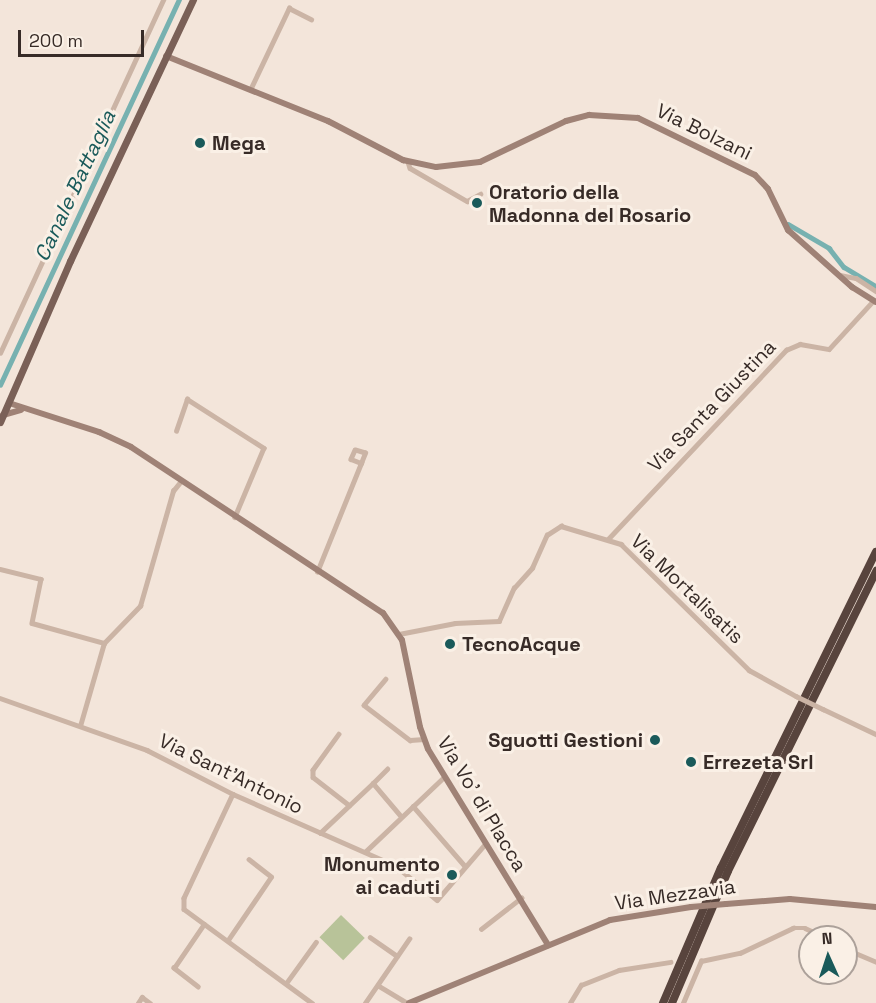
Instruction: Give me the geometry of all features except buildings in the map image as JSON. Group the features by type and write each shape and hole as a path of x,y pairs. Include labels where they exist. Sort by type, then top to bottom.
{"highway":[{"path":"663,1003 721,868 876,552"},
{"path":"672,1003 728,871 876,571"}],"main road":[{"path":"2,419 27,359 193,0"}],"street":[{"path":"0,353 163,0"},
{"path":"250,90 289,8 311,19"},
{"name":"Via Bolzani","path":"166,56 328,121 408,162 436,167 465,165 497,156 566,121 606,114 638,118 755,175 768,189 788,230 840,275 875,301"},
{"name":"Via Bolzani","path":"408,162 410,168 467,201 480,194"},
{"name":"Via Bolzani","path":"840,275 855,278 876,291"},
{"name":"Via Santa Giustina","path":"608,539 786,350 800,344 829,349 875,301"},
{"path":"2,419 24,408 15,387"},
{"path":"176,431 187,399 264,448 235,517"},
{"name":"Via Vo' di Placca","path":"9,403 115,439 383,613 401,637 423,739 548,945"},
{"path":"317,572 361,464"},
{"path":"80,726 104,643 140,606 173,491 181,481"},
{"name":"Via Mortalisatis","path":"401,637 455,623 499,621 514,588 532,568 555,527 608,539 629,551 749,670 796,696 876,734"},
{"path":"0,569 41,579 32,623 104,643"},
{"path":"386,679 364,705 410,740 423,739"},
{"name":"Via Sant'Antonio","path":"0,698 147,750 233,794 396,866 437,900 465,866"},
{"path":"339,734 313,770 314,777 349,805"},
{"path":"320,833 387,769"},
{"path":"365,852 444,777"},
{"path":"373,783 401,816"},
{"path":"233,794 182,903 184,909 312,1003"},
{"path":"413,806 465,866 486,844"},
{"path":"228,940 271,877 249,861"},
{"path":"481,929 520,898"},
{"name":"Via Mezzavia","path":"411,1003 622,916 691,907 790,899 876,907"},
{"path":"198,987 174,968 204,924"},
{"path":"683,1003 701,961 740,953 793,928 798,929"},
{"path":"370,937 398,956"},
{"path":"365,1003 380,986 409,939"},
{"path":"286,982 316,942"},
{"path":"858,954 876,962"},
{"path":"570,1003 581,985 619,970 670,962"},
{"path":"380,986 411,1003"},
{"path":"138,1003 142,997 150,1003"}],"green space":[{"path":"341,915 365,938 343,960 319,937"}],"waterway":[{"name":"Canale Battaglia","path":"0,385 179,0"},
{"path":"788,224 829,248 844,267 876,286"}],"place":[{"name":"Mega","path":"200,143"},
{"name":"Oratorio della Madonna del Rosario","path":"477,203"},
{"name":"TecnoAcque","path":"450,644"},
{"name":"Sguotti Gestioni","path":"655,740"},
{"name":"Errezeta Srl","path":"691,762"},
{"name":"Monumento ai caduti","path":"452,875"}]}
